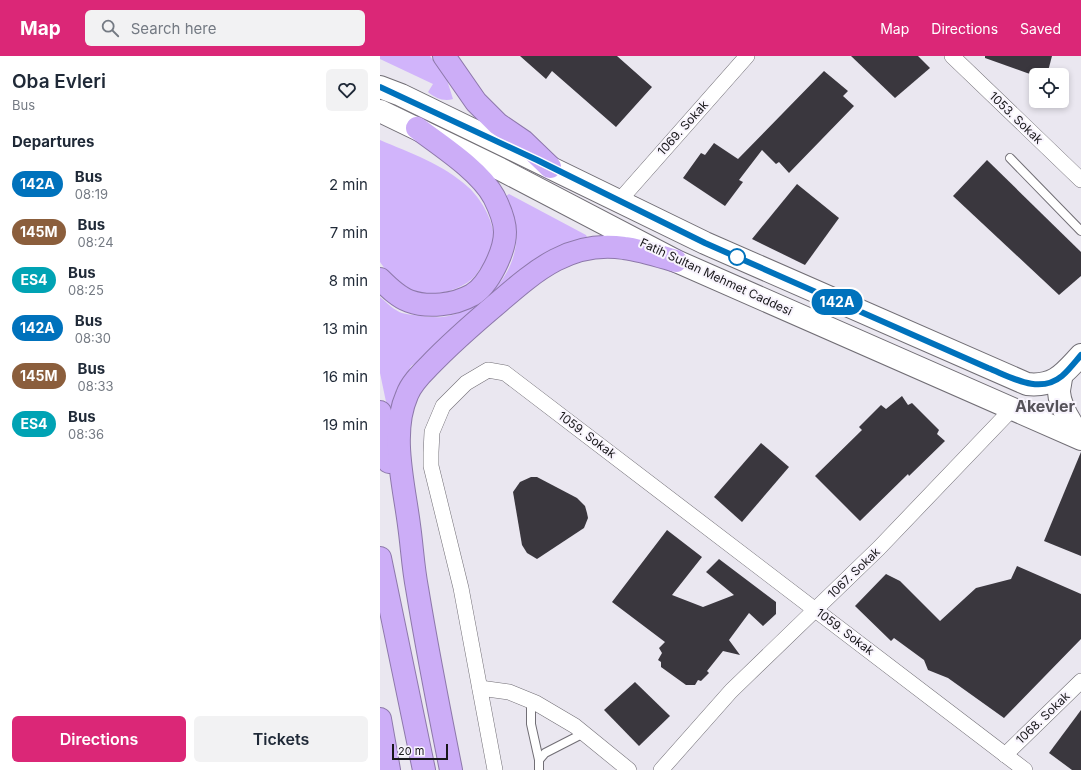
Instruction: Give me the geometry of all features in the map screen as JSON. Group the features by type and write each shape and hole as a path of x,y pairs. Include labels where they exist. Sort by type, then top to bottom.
{"highway":[{"path":"444,56 476,102 498,124 524,141 550,167"},
{"path":"380,279 391,290 409,301 429,305 452,302 472,294 489,278 500,255 505,232 502,216 494,196 479,178 417,128"},
{"path":"416,586 399,440 402,408 407,393 418,378 475,322 536,271 553,260 571,252 602,246 624,248 676,261"},
{"path":"380,412 393,487 404,540 416,586 451,770"},
{"path":"380,558 424,770"},
{"path":"380,720 389,770"}],"main road":[{"path":"380,87 401,95 705,243 1021,381 1036,385 1061,377 1081,355"},
{"name":"Fatih Sultan Mehmet Caddesi","path":"380,110 676,261 1081,438"},
{"path":"1061,377 1059,393 1064,408 1081,438"}],"street":[{"name":"1069. Sokak","path":"618,201 747,56"},
{"name":"1053. Sokak","path":"955,57 1081,180"},
{"name":"1059. Sokak","path":"495,770 461,588 431,466 432,432 443,406 466,383 488,370 505,373 1025,770"},
{"name":"1067. Sokak","path":"661,770 731,691 885,543 1012,409"},
{"name":"1068. Sokak","path":"1005,755 1081,682"},
{"path":"480,688 509,692 531,701 575,726 630,770"}],"lane":[{"path":"1010,158 1081,230"},
{"path":"531,701 531,724 539,760 539,770"},
{"path":"539,760 545,753 584,733"}],"shaded area":[{"path":"380,56 430,56 447,80 453,99 443,100 434,96 428,92 433,84 380,59"},
{"path":"380,140 437,165 448,172 473,192 488,214 494,239 492,249 476,275 461,286 443,292 423,293 414,291 405,288 398,283 380,262"},
{"path":"509,194 586,235 588,239 435,351 411,366 404,380 390,421 380,373 380,297 399,312 438,317 457,314 484,299 496,288 505,275 512,261 516,247 516,231 506,196"}],"building":[{"path":"520,56 617,56 652,87 616,127 552,71 546,79"},
{"path":"851,56 918,56 930,68 895,98"},
{"path":"985,56 1052,56 1049,68 1029,68 1029,74 985,58"},
{"path":"824,71 848,91 843,96 854,106 789,173 779,162 776,164 762,150 739,180 743,182 725,206 683,178 701,153 705,155 714,143 738,159"},
{"path":"987,160 1081,252 1081,276 1059,295 953,196"},
{"path":"797,184 839,218 805,265 752,239"},
{"path":"902,396 908,405 912,403 939,430 937,434 945,441 909,476 908,474 860,521 815,476 862,430 859,427 881,405 886,409"},
{"path":"761,443 789,467 742,522 714,497"},
{"path":"1081,452 1081,556 1044,541"},
{"path":"531,477 537,477 577,498 585,506 588,518 584,528 537,559 527,553 522,545 513,492 520,482"},
{"path":"667,530 702,557 672,595 703,607 734,595 706,572 719,559 776,602 776,614 763,626 749,613 729,640 740,655 723,651 707,671 709,673 701,681 698,680 695,685 686,685 661,667 661,662 658,660 662,653 659,648 665,642 612,602"},
{"path":"1017,566 1081,594 1081,639 1004,718 948,678 928,670 924,660 894,638 891,641 855,606 886,574 900,581 940,621 976,588 1011,579"},
{"path":"635,682 670,716 639,746 604,710"},
{"path":"1081,710 1081,770 1072,770 1049,753"}],"bus line":[{"name":"142A","path":"380,87 401,95 537,160 705,243 1027,384 1036,385 1061,377 1081,355"}],"district":[{"name":"Akevler","path":"1045,406"}]}
